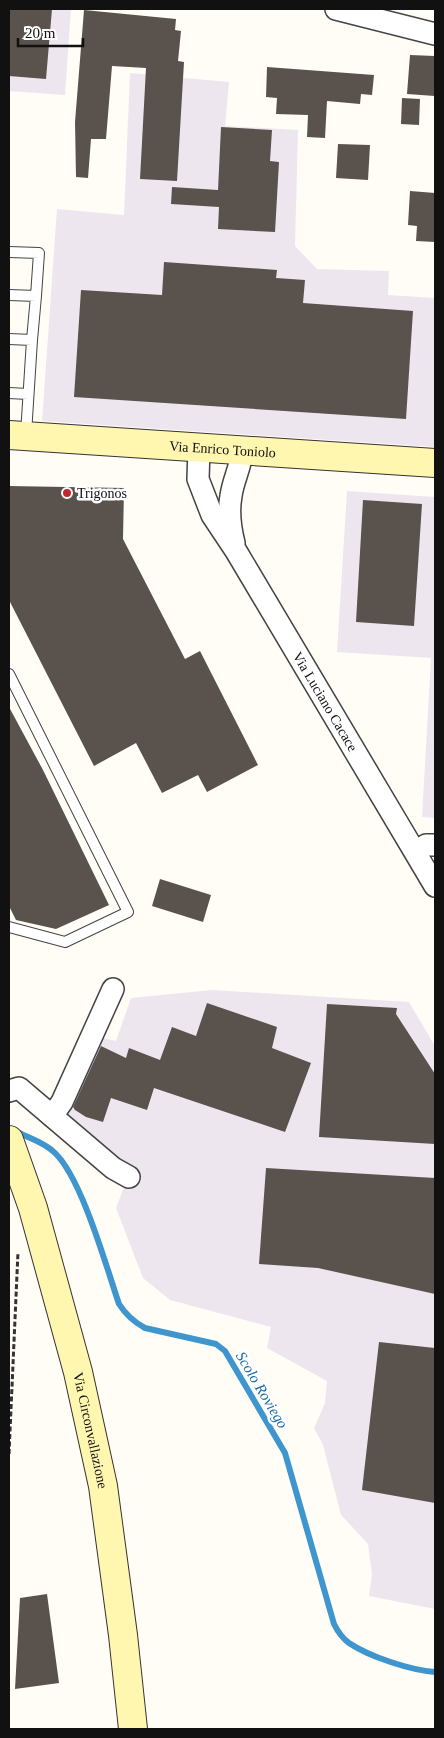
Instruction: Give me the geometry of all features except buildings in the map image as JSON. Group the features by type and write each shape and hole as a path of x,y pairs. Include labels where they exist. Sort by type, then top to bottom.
{"main road":[{"name":"Via Enrico Toniolo","path":"17,435 435,463"},
{"name":"Via Circonvallazione","path":"12,1148 33,1208 78,1372 102,1486 123,1635 133,1729"}],"street":[{"path":"336,9 435,34"},
{"name":"Via Luciano Cacace","path":"199,448 198,479 212,515 426,848 435,886"},
{"name":"Via Luciano Cacace","path":"236,550 230,526 231,494 241,467 242,451"},
{"path":"52,1116 62,1102 113,989"},
{"path":"9,1091 20,1088 113,1168 129,1177"}],"lane":[{"path":"9,252 39,254 28,394 17,435"},
{"path":"9,295 36,296"},
{"path":"9,339 32,340"},
{"path":"9,393 28,394"},
{"path":"9,674 128,912 64,942 9,927"}],"path":[{"path":"9,1454 19,1275 18,1249"}],"shaded area":[{"path":"9,9 71,9 65,95 9,91"},
{"path":"130,73 229,82 225,126 298,130 295,246 317,269 389,271 388,295 435,298 435,447 42,421 57,209 124,215"},
{"path":"347,491 435,497 435,818 422,817 431,658 337,652"},
{"path":"212,990 409,1002 435,1046 435,1609 369,1596 372,1575 368,1544 341,1515 323,1445 314,1428 325,1403 327,1381 267,1348 271,1327 170,1300 143,1278 116,1208 131,1169 65,1115 99,1037 116,1041 131,998"}],"waterway":[{"name":"Scolo Roviego","path":"15,1131 46,1146 65,1165 84,1202 119,1304 127,1315 145,1328 216,1344 225,1351 285,1453 334,1624 340,1635 349,1643 379,1658 414,1669 435,1672"}],"place":[{"name":"Trigonos","path":"67,493"}]}
